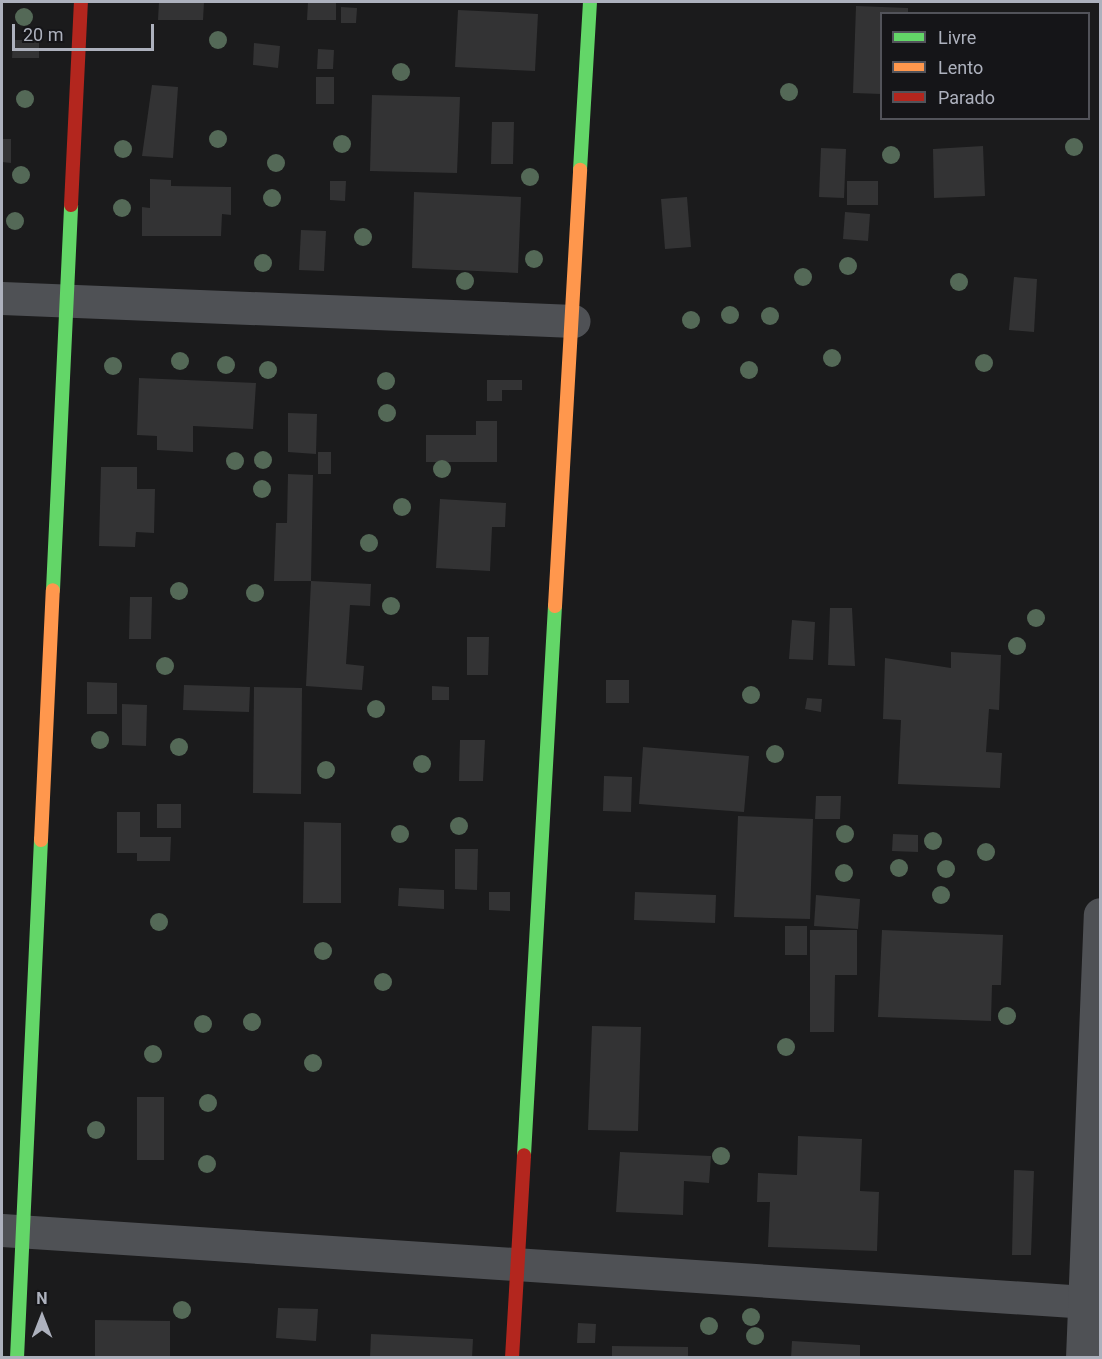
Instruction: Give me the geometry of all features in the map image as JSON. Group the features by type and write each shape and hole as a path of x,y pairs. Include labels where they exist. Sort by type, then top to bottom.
{"street":[{"path":"17,1358 11,1230 81,2"},
{"path":"512,1358 514,1268 574,321 590,2"},
{"path":"2,298 574,321"},
{"path":"1082,1358 1093,1303 1101,914"},
{"path":"11,1230 514,1268 1093,1303"}],"building":[{"path":"159,2 204,2 203,20 158,20"},
{"path":"308,2 336,2 336,20 307,20"},
{"path":"856,6 908,8 908,12 880,12 880,94 853,93"},
{"path":"341,7 357,8 356,23 341,23"},
{"path":"458,10 538,14 535,71 455,67"},
{"path":"13,40 39,40 39,58 12,58"},
{"path":"254,43 280,46 278,68 253,65"},
{"path":"318,49 334,50 333,69 317,69"},
{"path":"316,77 334,77 334,104 316,104"},
{"path":"152,85 178,87 173,158 142,156"},
{"path":"372,95 460,97 457,173 370,171"},
{"path":"492,122 514,122 513,164 491,164"},
{"path":"2,139 11,139 11,163 2,162"},
{"path":"983,146 985,196 934,198 933,149"},
{"path":"821,148 846,149 844,198 819,197"},
{"path":"150,179 171,180 171,186 231,187 231,215 222,214 221,236 142,236 142,207 150,208"},
{"path":"330,181 346,181 345,201 330,200"},
{"path":"847,181 878,181 878,205 847,205"},
{"path":"414,192 521,197 518,273 412,268"},
{"path":"687,197 691,247 665,249 661,199"},
{"path":"845,212 870,214 868,241 843,239"},
{"path":"301,230 326,231 324,271 299,270"},
{"path":"1014,277 1037,279 1034,332 1009,330"},
{"path":"139,378 256,383 253,429 193,426 193,452 157,450 157,436 137,435"},
{"path":"487,380 522,380 522,390 502,390 502,401 487,401"},
{"path":"288,413 317,414 316,454 288,452"},
{"path":"476,421 497,421 497,462 426,462 426,435 476,435"},
{"path":"318,452 331,452 331,474 318,474"},
{"path":"101,467 137,467 137,489 155,489 154,533 136,532 135,547 99,546"},
{"path":"288,474 313,475 311,581 274,581 276,523 287,523"},
{"path":"440,499 506,503 505,527 492,527 490,571 436,568"},
{"path":"311,581 371,584 370,606 350,605 346,664 364,666 362,690 306,686"},
{"path":"130,597 152,597 151,639 129,639"},
{"path":"830,608 852,608 855,666 828,665"},
{"path":"792,620 815,622 813,660 789,659"},
{"path":"467,637 489,637 488,675 467,675"},
{"path":"951,652 1001,655 999,710 989,709 986,752 1002,753 1000,788 898,784 901,720 883,719 885,658 951,668"},
{"path":"606,680 629,680 629,703 606,703"},
{"path":"87,682 117,683 117,714 87,714"},
{"path":"184,685 250,687 249,712 183,710"},
{"path":"432,686 449,687 449,700 432,700"},
{"path":"254,687 302,688 301,794 253,793"},
{"path":"807,698 822,699 821,712 805,709"},
{"path":"122,704 147,705 146,746 122,745"},
{"path":"460,740 485,740 483,781 459,781"},
{"path":"643,747 749,756 744,812 639,804"},
{"path":"604,776 632,777 631,812 603,811"},
{"path":"816,796 841,796 840,819 815,819"},
{"path":"157,804 181,804 181,828 157,828"},
{"path":"117,812 140,812 140,837 171,837 170,861 137,861 137,853 117,853"},
{"path":"738,816 813,819 810,919 734,917"},
{"path":"304,822 341,823 341,903 303,903"},
{"path":"893,834 918,835 918,852 892,851"},
{"path":"455,849 478,849 477,890 455,889"},
{"path":"399,888 444,890 444,909 398,906"},
{"path":"489,892 510,892 510,911 489,910"},
{"path":"635,892 716,895 715,923 634,920"},
{"path":"816,895 860,899 858,929 814,926"},
{"path":"785,926 807,926 807,955 785,955"},
{"path":"810,930 857,930 857,975 835,975 834,1032 810,1032"},
{"path":"882,930 1003,935 1001,985 992,985 991,1021 878,1017"},
{"path":"592,1026 641,1027 638,1131 588,1130"},
{"path":"137,1097 164,1097 164,1160 137,1160"},
{"path":"798,1136 862,1139 860,1191 879,1192 877,1251 768,1247 770,1202 757,1202 758,1173 797,1175"},
{"path":"620,1152 711,1156 709,1183 684,1181 683,1215 616,1212"},
{"path":"1014,1170 1034,1171 1031,1255 1012,1255"},
{"path":"278,1308 318,1309 316,1341 276,1338"},
{"path":"95,1320 170,1321 170,1358 95,1358"},
{"path":"578,1323 596,1324 595,1343 577,1343"},
{"path":"371,1334 473,1339 472,1358 370,1358"},
{"path":"792,1341 860,1345 860,1358 791,1358"},
{"path":"612,1346 688,1347 688,1358 612,1358"}],"traffic: fast":[{"path":"580,170 590,2"},
{"path":"53,590 71,205"},
{"path":"524,1155 555,606"},
{"path":"17,1358 41,840"}],"traffic: slow":[{"path":"555,606 580,170"},
{"path":"41,840 53,590"}],"traffic: jam":[{"path":"71,205 81,2"},
{"path":"512,1358 524,1155"}]}
